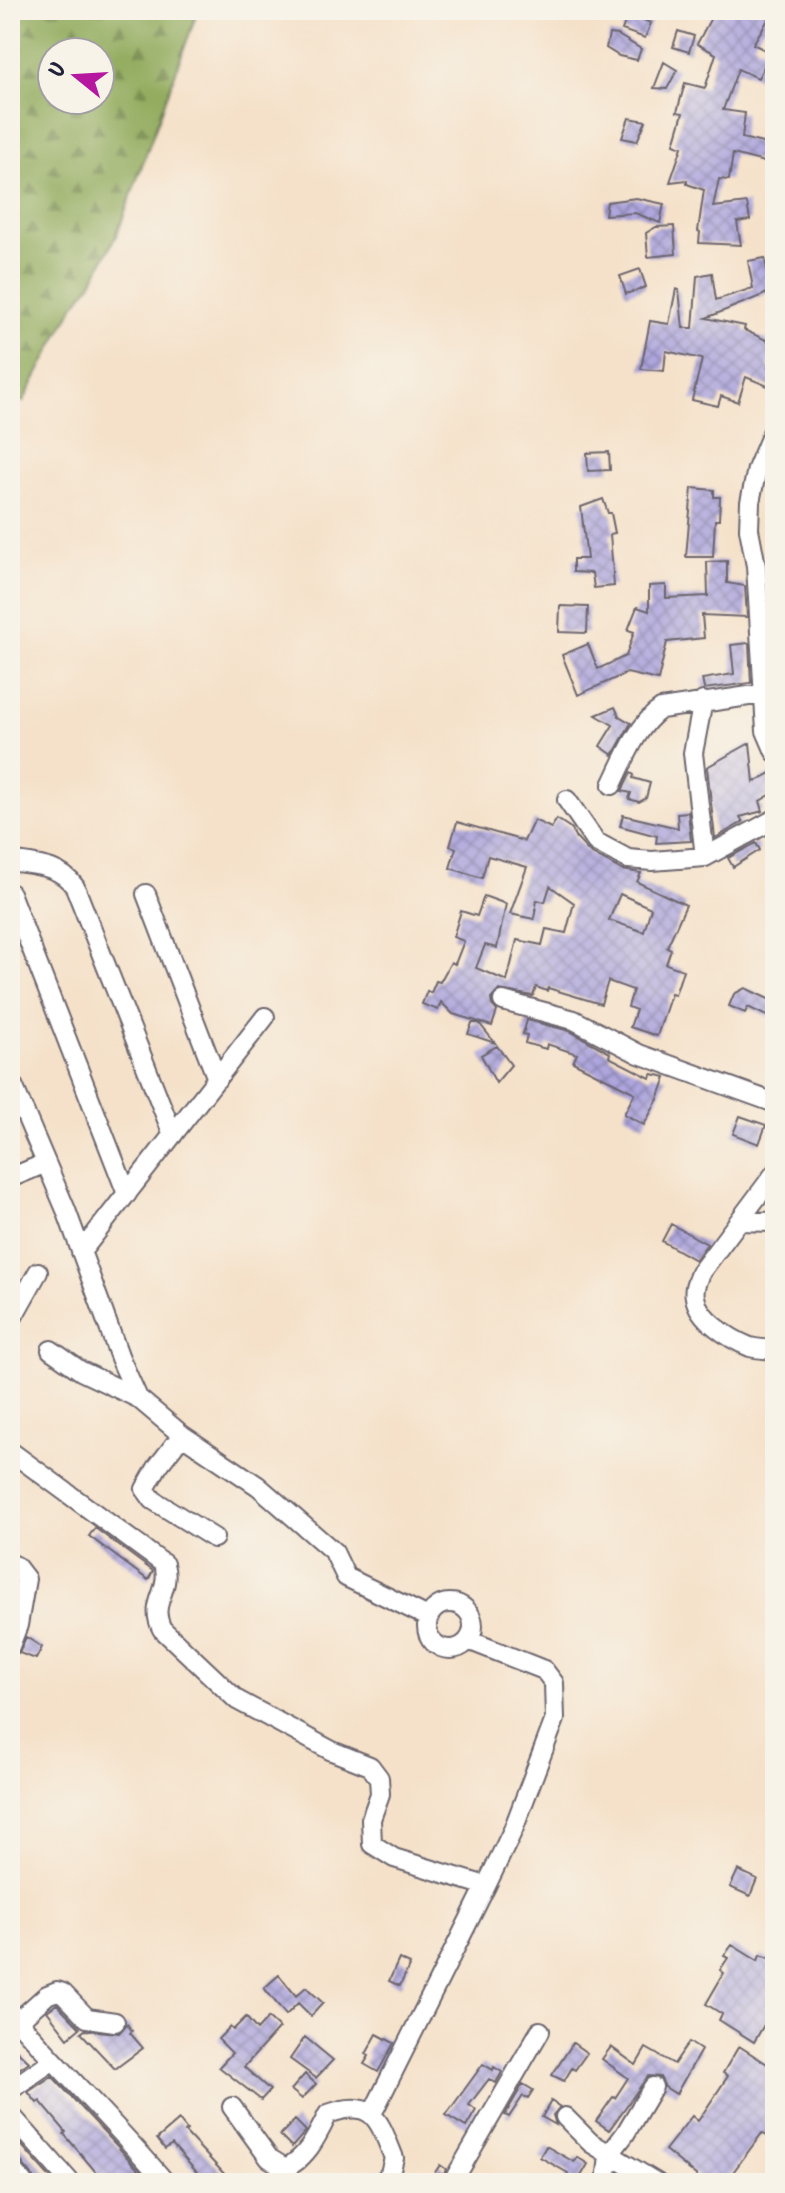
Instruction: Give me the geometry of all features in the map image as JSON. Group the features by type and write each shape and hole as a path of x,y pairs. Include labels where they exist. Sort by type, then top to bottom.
{"street":[{"path":"775,426 757,469 750,502 749,529 756,566 766,731 775,752"},
{"path":"612,785 653,714 661,709 762,694"},
{"path":"703,701 693,753 705,857"},
{"path":"567,800 596,842 628,859 680,861 705,857 775,819"},
{"path":"10,861 48,867 66,874 75,887 173,1135"},
{"path":"10,893 127,1194"},
{"path":"146,894 217,1079"},
{"path":"503,1001 574,1020 639,1054 775,1103"},
{"path":"81,1252 265,1017"},
{"path":"10,1078 15,1107 46,1163 138,1398"},
{"path":"10,1178 46,1163"},
{"path":"775,1173 695,1284 695,1300 704,1316 751,1347 775,1350"},
{"path":"739,1221 775,1222"},
{"path":"10,1322 38,1272"},
{"path":"51,1350 81,1371 138,1398 182,1435 258,1486 334,1552 346,1577 428,1617"},
{"path":"182,1435 145,1489 153,1500 214,1538"},
{"path":"10,1451 164,1564 168,1576 164,1594 156,1606 156,1618 162,1629 237,1700 332,1751 370,1766 379,1778 380,1794 371,1819 372,1844 394,1858 486,1886"},
{"path":"10,1563 26,1579 18,1625 10,1646"},
{"path":"445,1603 456,1603 471,1618 473,1629 468,1640 458,1648 444,1649 433,1642 427,1630 428,1617 435,1608 445,1603"},
{"path":"372,2114 513,1830 555,1719 554,1683 544,1670 468,1640"},
{"path":"115,2022 87,2018 63,1993 57,1991 14,2016 166,2183"},
{"path":"452,2183 540,2031"},
{"path":"10,2090 52,2061"},
{"path":"606,2183 609,2155 653,2087"},
{"path":"232,2107 269,2158 285,2168 296,2164 316,2139 328,2114 347,2107 359,2107 372,2114 394,2158 390,2173 382,2183"},
{"path":"10,2114 71,2183"},
{"path":"565,2117 591,2143 657,2183"},
{"path":"10,2167 23,2183"}],"green space":[{"path":"10,10 198,10 118,232 23,402 10,397"}],"building":[{"path":"715,10 774,10 753,44 771,53 758,78 738,69 723,110 745,113 742,138 775,146 772,164 733,154 729,180 719,179 713,207 747,203 750,220 737,222 741,245 699,243 704,190 687,184 687,180 670,182 682,147 674,144 683,113 677,112 685,83 705,88 716,54 697,44"},
{"path":"628,14 651,23 645,38 622,30"},
{"path":"678,31 694,36 689,52 673,47"},
{"path":"609,34 618,35 641,49 637,60 619,56 606,48"},
{"path":"664,62 677,70 667,89 654,88"},
{"path":"629,118 646,121 637,141 622,138"},
{"path":"636,198 664,204 660,223 635,213 605,215 607,202"},
{"path":"674,226 676,254 648,257 646,233 656,227"},
{"path":"765,258 768,277 775,275 775,290 706,318 745,326 744,330 775,344 768,367 775,370 775,389 746,377 738,402 721,396 718,406 692,400 702,359 666,351 664,371 641,369 650,321 669,324 676,289 679,290 683,328 693,328 697,276 712,273 716,300 753,288 748,261"},
{"path":"640,269 646,287 626,294 620,276"},
{"path":"609,452 610,470 588,471 587,453"},
{"path":"692,488 714,490 714,497 720,497 713,557 686,557"},
{"path":"603,499 608,513 611,513 615,533 610,534 614,586 594,588 592,573 573,572 573,559 587,559 581,507"},
{"path":"727,561 727,583 745,586 747,617 702,615 704,638 667,642 658,680 627,673 578,695 562,655 588,644 598,669 626,656 634,632 628,630 637,607 649,611 649,586 666,585 666,598 708,596 707,562"},
{"path":"560,606 588,607 587,633 559,632"},
{"path":"749,643 751,683 704,689 702,679 734,674 731,645"},
{"path":"615,707 619,716 631,723 613,755 600,746 613,725 596,715"},
{"path":"750,743 754,782 775,771 775,792 760,801 763,811 740,817 743,822 715,838 707,767"},
{"path":"631,773 633,778 650,783 646,798 639,802 629,799 631,793 622,791"},
{"path":"688,812 691,841 656,843 657,836 620,826 623,815 678,828 677,813"},
{"path":"557,819 572,829 590,853 622,870 641,873 637,882 686,905 667,947 671,949 666,964 683,970 657,1036 630,1027 636,1010 628,1007 633,990 608,981 601,1004 548,988 547,991 536,987 533,996 499,990 491,999 497,1011 492,1026 453,1014 441,1002 438,1010 422,1004 427,991 431,993 451,962 455,964 464,941 453,937 461,911 477,916 484,896 506,904 497,948 485,945 476,968 507,981 517,940 542,945 546,929 566,933 574,903 550,886 545,902 537,900 534,919 510,914 527,867 488,856 482,878 450,868 456,848 450,846 457,822 524,841 534,820 551,828","holes":["620,894 651,908 644,932 609,920"]},
{"path":"756,843 760,850 733,867 728,858"},
{"path":"745,988 775,1002 775,1020 748,1007 745,1013 729,1006 734,994"},
{"path":"527,1020 570,1031 610,1053 609,1057 650,1078 652,1074 666,1077 644,1125 624,1114 635,1093 573,1062 577,1054 547,1044 546,1049 525,1043 527,1035 523,1034"},
{"path":"472,1023 479,1023 495,1043 468,1034"},
{"path":"497,1046 511,1065 496,1083 481,1055"},
{"path":"740,1116 766,1125 759,1144 733,1134"},
{"path":"671,1224 707,1244 695,1260 662,1241"},
{"path":"95,1528 153,1571 148,1580 89,1536"},
{"path":"26,1637 42,1647 36,1659 19,1653"},
{"path":"738,1870 757,1879 750,1896 730,1887"},
{"path":"732,1945 758,1961 760,1955 775,1960 775,2006 754,2042 719,2020 722,2014 706,2004 724,1973 720,1970 728,1958 724,1956"},
{"path":"399,1959 410,1964 400,1986 389,1981"},
{"path":"279,1975 296,1996 306,1987 323,2003 311,2016 298,2003 286,2015 264,1988"},
{"path":"57,2004 80,2028 68,2038 47,2011"},
{"path":"246,2017 257,2030 268,2018 279,2028 244,2067 270,2090 261,2100 219,2067 232,2053 218,2039"},
{"path":"127,2024 132,2031 130,2033 143,2048 115,2069 81,2033 85,2030 119,2033"},
{"path":"377,2034 394,2043 378,2072 364,2064"},
{"path":"305,2037 333,2060 316,2078 290,2059"},
{"path":"689,2042 701,2050 676,2094 665,2087 660,2077 648,2076 609,2130 596,2121 628,2078 602,2059 611,2047 636,2065 646,2048 674,2064"},
{"path":"573,2043 587,2053 564,2081 552,2075"},
{"path":"10,2044 29,2062 13,2073 10,2070"},
{"path":"739,2046 775,2069 775,2141 762,2133 725,2183 692,2183 697,2176 665,2150 692,2116 698,2121 728,2076 723,2073"},
{"path":"483,2064 502,2072 496,2083 489,2079 469,2105 476,2110 466,2127 446,2115"},
{"path":"305,2074 316,2084 302,2099 291,2090"},
{"path":"52,2076 150,2183 109,2183 100,2177 40,2101 37,2103 28,2092"},
{"path":"523,2084 533,2090 528,2098 523,2096 509,2117 505,2115"},
{"path":"551,2101 560,2107 553,2115 556,2125 542,2117"},
{"path":"179,2120 187,2130 185,2132 228,2178 222,2183 206,2183 172,2144 165,2149 157,2139"},
{"path":"295,2120 306,2131 292,2147 280,2135"},
{"path":"10,2132 55,2183 35,2183 19,2159 10,2155"},
{"path":"546,2146 574,2162 577,2157 588,2164 577,2183 564,2179 568,2173 540,2157"},
{"path":"440,2165 446,2169 440,2183 428,2183"}]}
